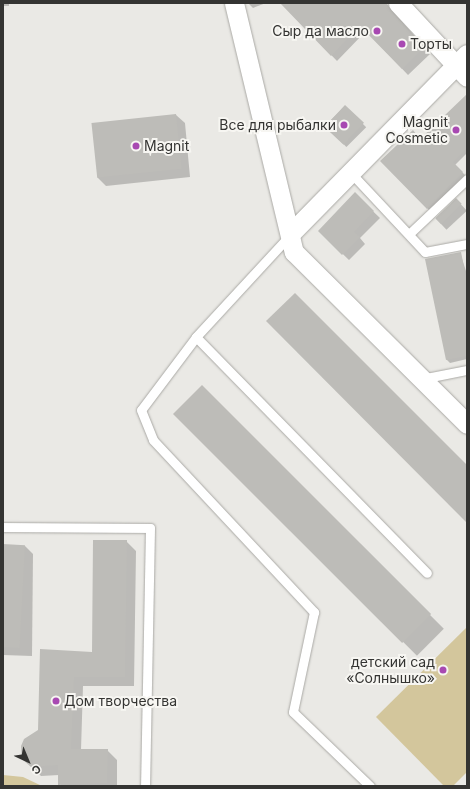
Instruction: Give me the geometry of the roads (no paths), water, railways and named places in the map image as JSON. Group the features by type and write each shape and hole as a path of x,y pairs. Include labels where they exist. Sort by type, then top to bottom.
{"street":[{"path":"234,3 291,234 294,252 467,424"},
{"path":"291,234 351,173 463,66 398,3"}],"lane":[{"path":"351,173 425,252 467,244"},
{"path":"409,234 467,179"},
{"path":"291,234 196,337 141,410 153,440 314,612 293,712 370,786"},
{"path":"196,337 427,573"},
{"path":"421,379 467,370"},
{"path":"3,527 150,528 145,786"}],"place":[{"name":"Сыр да масло","path":"377,31"},
{"name":"Торты","path":"402,44"},
{"name":"Все для рыбалки","path":"344,125"},
{"name":"Magnit Cosmetic","path":"456,130"},
{"name":"Magnit","path":"136,146"},
{"name":"детский сад «Солнышко»","path":"443,670"},
{"name":"Дом творчества","path":"56,701"}]}
